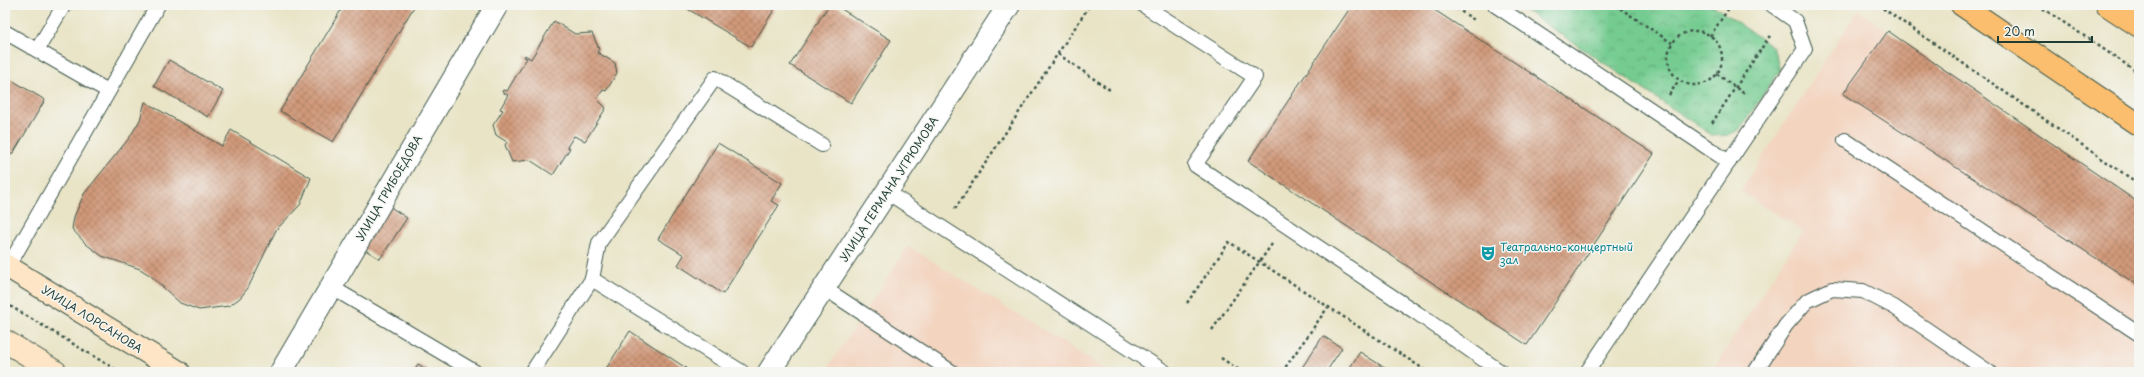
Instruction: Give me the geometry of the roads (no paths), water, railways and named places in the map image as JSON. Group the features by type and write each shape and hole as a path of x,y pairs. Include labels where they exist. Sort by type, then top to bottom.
{"main road":[{"path":"1962,5 2139,125"},
{"path":"2107,5 2139,26"},
{"name":"УЛИЦА ЛОРСАНОВА","path":"7,266 179,372"},
{"path":"5,341 56,372"}],"street":[{"name":"УЛИЦА ГРИБОЕДОВА","path":"281,372 497,5"},
{"name":"УЛИЦА ГЕРМАНА УГРЮМОВА","path":"769,372 1009,5"}],"lane":[{"path":"37,50 64,5"},
{"path":"7,266 158,5"},
{"path":"1143,5 1255,77 1195,165 1417,313 1501,372"},
{"path":"1495,5 1729,162"},
{"path":"1587,372 1805,48 1795,21 1772,5"},
{"path":"5,32 108,91"},
{"path":"532,372 592,279 598,243 715,78 822,145"},
{"path":"1845,140 2139,334"},
{"path":"887,192 1165,372"},
{"path":"592,279 742,372"},
{"path":"331,287 475,372"},
{"path":"824,288 952,372"},
{"path":"1755,372 1786,325 1806,301 1832,289 1863,291 1894,307 1989,372"}],"place":[{"name":"Театрально-концертный зал","path":"1488,253"}]}
